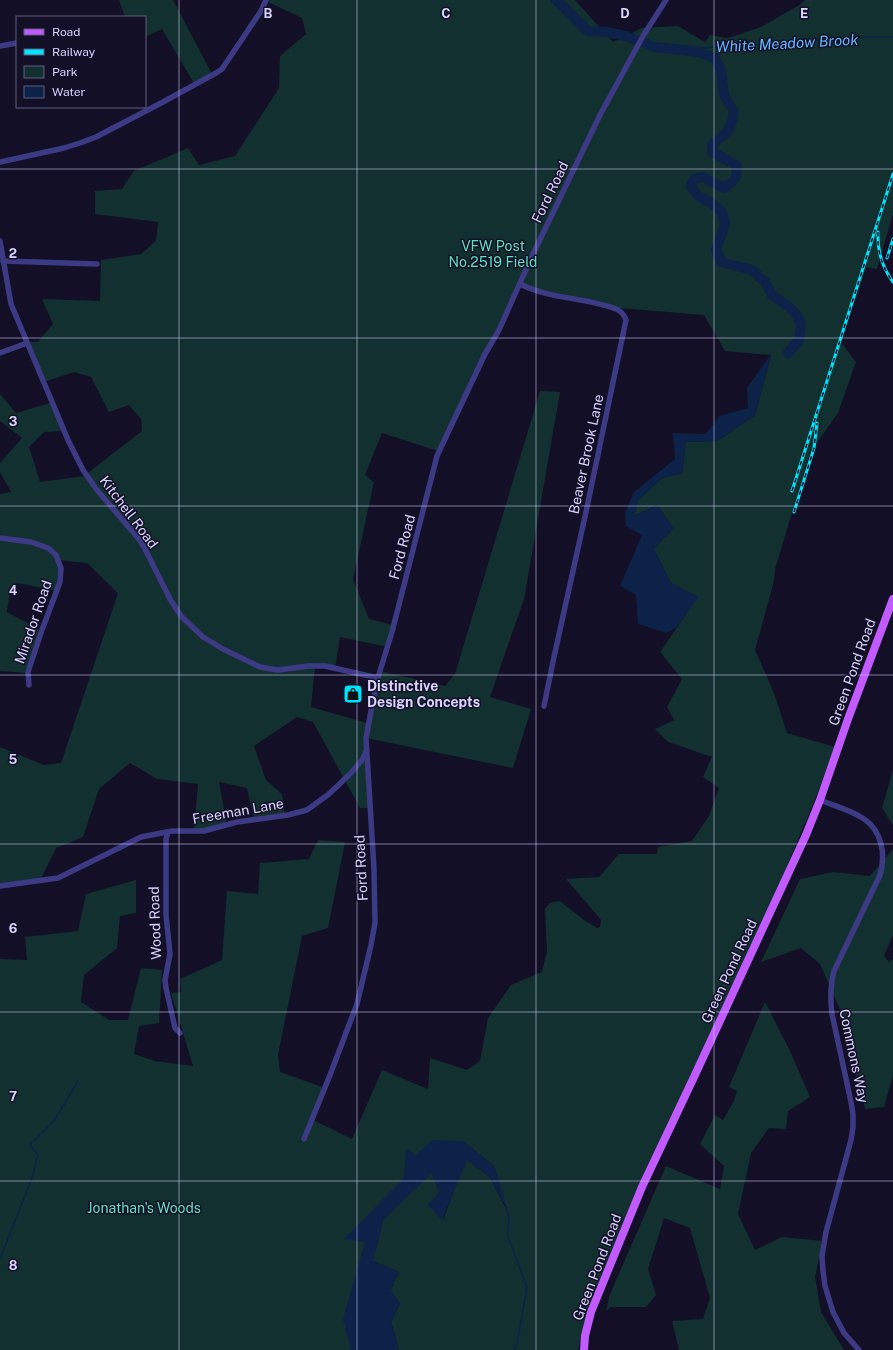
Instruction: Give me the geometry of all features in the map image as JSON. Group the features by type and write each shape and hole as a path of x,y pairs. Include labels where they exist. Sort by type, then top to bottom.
{"main road":[{"name":"Green Pond Road","path":"584,1350 590,1312 642,1187 791,870 820,800 848,719 893,599"}],"street":[{"path":"0,162 64,148 96,137 216,73 222,69 266,0"},
{"name":"Ford Road","path":"304,1139 355,1010 371,946 374,923 374,870 366,738 378,678 392,632 438,456 455,416 485,354 499,330 533,254 600,116 631,57 666,0"},
{"path":"0,46 16,43"},
{"name":"Kitchell Road","path":"0,241 12,304 68,440 83,470 97,490 138,538 176,609 203,637 223,649 256,665 278,670 308,666 325,666 378,678"},
{"path":"3,261 98,264"},
{"name":"Beaver Brook Lane","path":"520,284 537,292 617,309 624,314 626,320 544,706"},
{"path":"0,353 27,343"},
{"name":"Mirador Road","path":"0,538 31,542 48,548 56,555 61,568 60,582 28,672 29,685"},
{"name":"Freeman Lane","path":"0,886 58,878 141,837 168,832 204,831 237,822 294,814 307,810 329,794 351,773 362,760 367,749"},
{"name":"Commons Way","path":"820,800 856,814 871,824 878,835 883,854 880,875 834,971 830,988 832,1014 853,1114 851,1140 826,1232 822,1256 823,1271 825,1286 833,1312 844,1333 858,1350"},
{"name":"Wood Road","path":"168,832 166,839 165,884 166,915 170,954 165,980 174,1028 180,1033"}],"green space":[{"path":"119,0 173,0 212,74 195,85 162,29 146,37 146,16 125,16"},
{"path":"264,0 575,0 613,42 642,28 678,26 705,42 710,35 728,38 761,27 801,4 805,0 893,0 893,214 877,269 866,267 841,342 856,362 838,413 810,453 775,569 774,581 755,650 774,693 787,733 835,747 818,792 767,914 639,1188 592,1298 578,1350 399,1350 391,1322 400,1303 390,1291 394,1284 384,1288 385,1350 0,1350 0,959 27,960 25,937 78,931 86,894 136,880 136,913 120,916 117,948 84,975 81,1002 109,1020 128,1020 141,968 162,970 159,1023 139,1026 134,1054 155,1061 193,1066 171,993 181,992 180,979 222,960 227,891 258,894 260,863 309,859 318,840 345,842 328,928 302,936 278,1055 280,1072 325,1088 311,1119 352,1139 382,1070 428,1089 430,1058 467,1070 480,1061 488,1018 511,985 542,972 547,951 545,909 550,903 560,901 584,920 597,928 600,927 601,920 566,879 599,877 619,854 657,854 658,847 692,841 709,816 719,788 703,777 712,757 668,742 655,729 674,720 667,707 682,679 660,652 687,613 654,549 673,528 657,505 634,516 638,500 662,478 682,473 686,442 717,441 755,415 771,355 725,351 704,315 620,308 518,285 438,451 382,433 365,475 374,482 353,579 369,619 393,625 388,647 340,637 335,668 315,666 311,707 367,723 380,671 445,686 455,674 540,391 560,392 524,599 490,697 531,709 513,768 366,738 369,808 360,808 313,722 297,717 254,746 266,780 282,794 285,817 254,820 247,788 219,782 227,825 194,832 198,784 157,779 130,763 99,789 83,837 56,848 40,881 0,887 0,747 44,765 61,763 118,593 87,563 58,560 58,591 17,583 10,590 7,612 42,631 26,673 0,671 0,540 7,541 0,534 0,494 11,492 0,472 0,463 22,438 0,421 0,394 16,413 50,403 63,431 44,432 29,447 40,482 84,476 142,431 141,419 129,405 109,412 91,377 74,372 41,383 24,341 38,342 53,324 42,299 100,301 101,260 141,254 156,241 158,222 95,214 95,191 122,189 134,171 188,148 199,165 235,156 279,88 280,56 306,34 302,18","holes":["463,1141 494,1166 506,1209 490,1177 466,1159 443,1220 439,1192 432,1172 383,1220 373,1261 399,1272 397,1277 366,1259 383,1213 414,1169"]},
{"path":"893,770 893,825 882,808"},
{"path":"893,849 893,935 884,956 889,962 893,959 893,1075 884,1107 865,1109 839,1007 820,964 801,948 761,962 800,879 833,872 870,876"},
{"path":"765,1002 790,1051 810,1097 788,1111 786,1129 769,1128 751,1153 738,1214 755,1250 782,1237 823,1241 815,1277 821,1312 844,1350 679,1350 672,1321 703,1319 710,1298 690,1228 664,1218 648,1269 656,1295 646,1307 611,1307 606,1311 610,1294 666,1166 720,1189 724,1166 700,1144 715,1115 723,1120 734,1101 737,1091 729,1087"}],"water":[{"path":"771,354 755,415 717,441 686,442 682,473 662,478 638,500 635,516 657,505 673,528 654,549 670,582 698,597 677,627 667,633 638,624 636,595 620,586 642,535 626,526 625,513 634,492 675,459 673,433 706,434 719,416 748,408 747,388"},
{"path":"432,1140 463,1141 494,1166 508,1211 490,1177 467,1160 442,1220 428,1205 439,1192 432,1173 383,1220 373,1261 399,1272 390,1291 400,1303 391,1322 399,1350 351,1350 343,1319 365,1242 344,1239 404,1178 406,1149 416,1155"}],"waterway":[{"path":"556,0 588,31 606,32 626,36 655,47 699,52 715,58 721,70 724,95 733,110 733,118 728,131 712,145 712,152 736,165 737,173 735,179 724,188 702,177 694,179 691,186 698,196 710,202 722,212 725,224 716,250 721,262 752,270 765,282 772,295 788,306 797,315 801,324 799,340 788,353"},
{"name":"White Meadow Brook","path":"680,51 723,46 805,43 818,40 863,37 893,37"},
{"path":"0,1259 32,1178 38,1155 30,1145 54,1121 78,1081"},
{"path":"505,1206 509,1217 508,1237 527,1287 517,1344 514,1350"}],"railway":[{"path":"792,491 893,174"},
{"path":"878,232 878,246 881,258 886,271 893,282"},
{"path":"887,258 893,239"},
{"path":"794,512 814,448 817,423"}],"place":[{"name":"Distinctive Design Concepts","path":"353,694"}],"park label":[{"name":"VFW Post No.2519 Field","path":"493,254"},
{"name":"Jonathan's Woods","path":"144,1208"}]}
